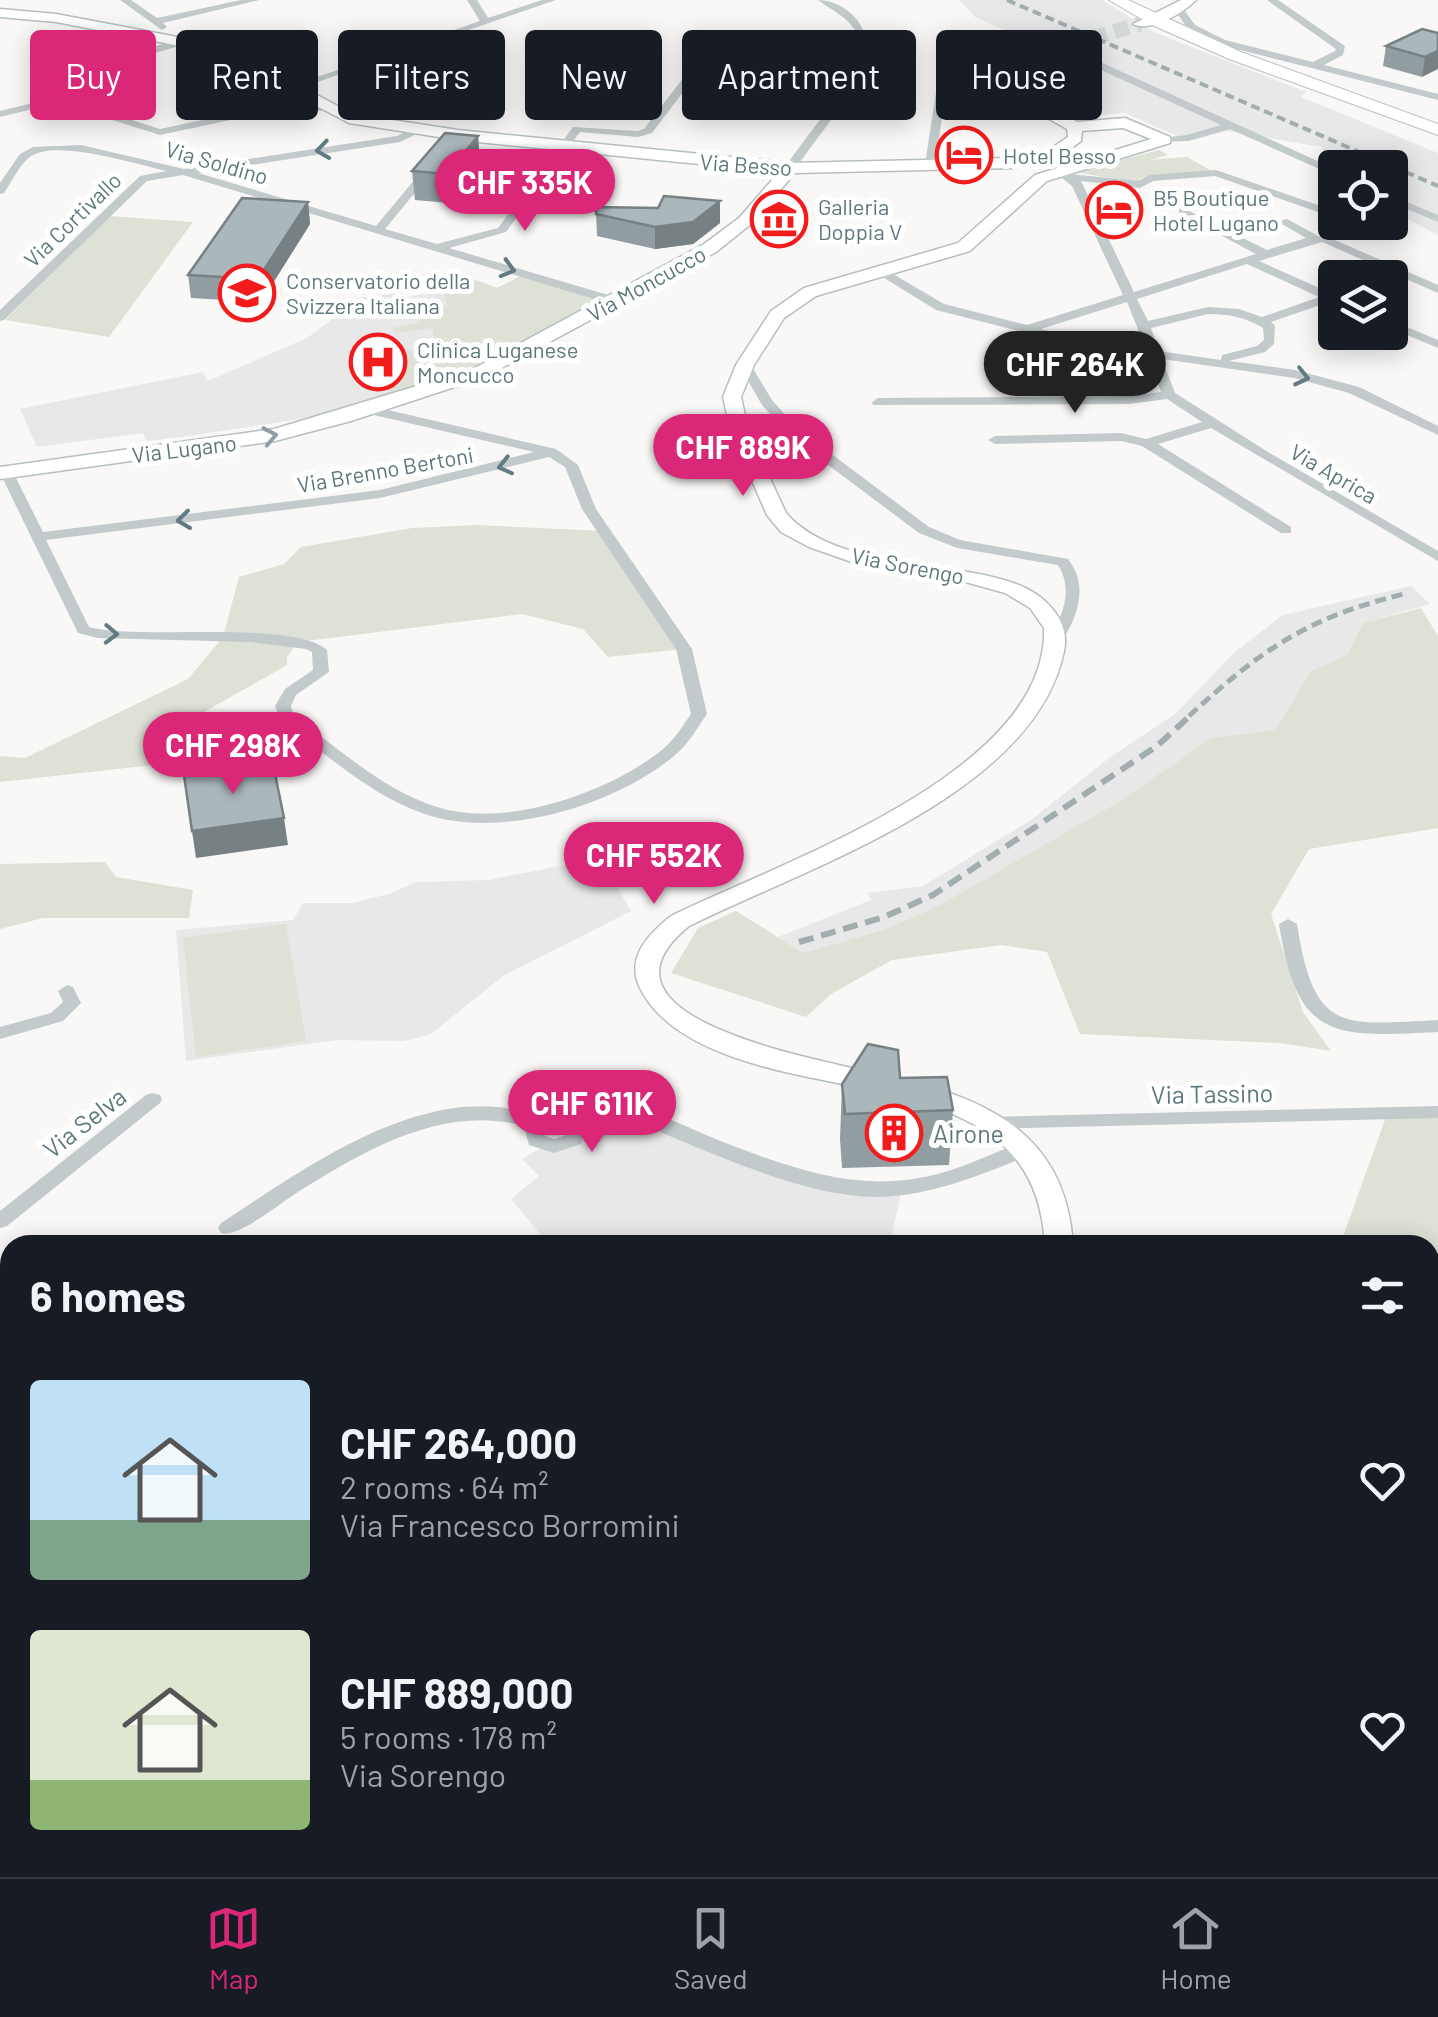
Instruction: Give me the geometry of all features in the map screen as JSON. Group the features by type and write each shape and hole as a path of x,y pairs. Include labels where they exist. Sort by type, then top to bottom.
{"main road":[{"path":"1120,2 1179,3"},
{"path":"1120,2 1146,22 1274,73 1352,96 1438,130"},
{"path":"1146,22 1179,3"},
{"name":"Via Besso","path":"0,12 56,18 176,41"},
{"name":"Via Besso","path":"318,103 356,120 417,130 791,168 992,164 1039,158 1072,143 1077,131 1074,127"},
{"path":"1062,120 1074,127 1125,123 1165,140"},
{"name":"Via Sorengo","path":"1056,640 1055,628 1044,611 1012,589 972,577 870,562 816,544 788,528 777,515 740,433 732,397 744,364 777,315 810,292 964,248 1025,190 1165,140"},
{"name":"Via Moncucco","path":"366,410 479,374 710,248 744,222 791,168"},
{"name":"Via Lugano","path":"4,473 275,436 366,410"},
{"path":"1056,640 1049,668 1029,714 1002,744 903,816 704,908 665,933 648,956 647,966 650,986 658,1001 674,1016 717,1040 932,1096 988,1122 1025,1149 1054,1190 1057,1235"}],"street":[{"path":"125,0 176,37"},
{"path":"154,22 254,0"},
{"path":"472,0 484,21"},
{"path":"318,78 551,0"},
{"path":"791,168 858,72 864,52 864,36 856,22 824,0"},
{"path":"1272,0 1340,48 1339,53 1312,67"},
{"path":"1179,3 1190,27 1207,37 1312,67 1434,94"},
{"path":"1102,67 1318,165"},
{"path":"436,248 502,230 577,129 648,132 682,87"},
{"path":"0,114 30,107"},
{"path":"122,120 160,132 277,107 325,108"},
{"path":"930,164 937,120"},
{"path":"1165,140 1229,126"},
{"name":"Via Cortivallo","path":"0,317 144,178 400,139 417,130"},
{"path":"446,149 458,135"},
{"name":"Via Soldino","path":"0,191 24,156 50,146 81,148 180,171 611,300"},
{"path":"378,229 434,163"},
{"path":"1065,174 1140,185 1150,178 1216,173 1318,208"},
{"path":"878,402 1128,400 1170,394 1131,297 1065,174"},
{"path":"1408,206 1438,219"},
{"path":"1183,211 1266,254"},
{"path":"1282,221 1316,238"},
{"path":"1022,331 1316,238 1324,238 1438,289"},
{"path":"1248,260 1318,292"},
{"path":"879,271 940,308 1022,331 1310,378 1354,390 1438,431"},
{"path":"1262,321 1318,303"},
{"path":"1144,326 1196,310 1219,309 1242,312 1262,321 1271,333 1270,341 1261,349 1206,361"},
{"path":"1408,332 1438,344"},
{"path":"744,364 793,432 924,530 956,544 1063,562 1072,578 1070,616 1056,640"},
{"name":"Via Aprica","path":"1170,394 1438,557"},
{"name":"Via Brenno Bertoni","path":"366,410 550,452"},
{"path":"1147,444 1212,423"},
{"path":"996,440 1121,438 1147,444 1286,530"},
{"path":"4,473 83,630 98,634 298,642 319,650 320,672 290,692 284,706 287,719 399,796 431,812 474,818 522,814 578,800 633,776 668,754 699,714 690,667 668,620 589,509 571,465 550,452"},
{"name":"Via Brenno Bertoni","path":"36,537 380,494 550,452"},
{"path":"1288,924 1300,976 1323,1016 1343,1028 1438,1026"},
{"path":"0,1033 57,1017 72,1003 67,991"},
{"name":"Via Selva","path":"0,1220 153,1100"},
{"path":"575,1124 612,1112 628,1112 832,1186 875,1190 949,1178 1025,1149"},
{"name":"Via Tassino","path":"988,1122 1438,1112"},
{"path":"228,1228 342,1158 420,1120 506,1114 536,1123 553,1116 566,1117 575,1124"},
{"path":"536,1123 532,1132 536,1140 554,1146 574,1138 575,1124"}],"shaded area":[{"path":"959,0 1102,0 1156,33 1306,92 1301,97 1438,153 1438,235 1408,219 1408,150 1323,150 1227,131 1188,141 1125,113 1102,115 1102,30 1005,30 975,17"},
{"path":"1159,150 1168,155 1150,160 1187,157 1212,171 1141,178 1138,183 1075,172"},
{"path":"110,216 193,222 109,337 5,320"},
{"name":"Clinica Luganese Moncucco","path":"457,273 497,288 525,274 611,300 366,409 182,437 146,441 143,433 37,447 20,409 203,372 208,381 307,338 330,321 349,299 440,292 440,284"},
{"path":"457,273 497,288 525,274 611,300 479,373 345,408 391,391 386,383 397,381 384,356 420,349 434,340 433,328 395,333 392,328 420,323 416,310 448,306 440,284"},
{"path":"477,525 603,531 684,649 608,657 583,629 522,614 298,642 287,657 287,665 190,720 179,750 162,764 0,782 0,756 25,758 188,679 223,637 239,577 284,564 301,547 412,528"},
{"path":"1411,586 1430,604 1363,623 1347,655 1311,671 1275,730 1211,738 1120,801 938,906 886,929 803,953 778,937 871,900 867,893 923,886 1031,820 1109,758 1175,714 1235,652 1283,615"},
{"path":"1421,608 1438,636 1438,828 1309,849 1271,914 1303,1012 1331,1051 1280,1043 1080,1034 1047,952 1001,945 892,960 831,994 806,1017 671,973 698,928 736,911 803,953 886,929 938,906 1120,801 1211,738 1275,730 1311,671 1347,655 1363,623"},
{"path":"639,843 665,866 617,887 631,911 503,976 431,1034 404,1041 338,1040 186,1061 176,930 293,920 303,903 352,903 416,882 489,880 590,860"},
{"path":"105,862 116,877 193,890 189,918 43,918 0,929 0,864"},
{"path":"286,924 306,1041 196,1057 183,938"},
{"path":"611,1112 831,1186 901,1192 892,1235 541,1235 511,1199 539,1176 522,1159 547,1145 554,1146"},
{"path":"1438,1116 1438,1235 1344,1235 1386,1117"}],"building":[{"path":"1422,29 1438,33 1438,51 1425,57 1386,46"},
{"path":"445,133 478,136 447,174 412,171"},
{"path":"664,196 720,201 693,222 655,227 596,214 597,207 658,208"},
{"path":"242,198 308,202 258,279 188,275"},
{"path":"273,764 284,818 192,831 184,775"},
{"path":"868,1044 898,1050 900,1078 947,1077 953,1110 845,1114 842,1084"}],"tunnel":[{"path":"1102,35 1140,24"}],"railway":[{"path":"1007,0 1438,186"},
{"path":"1189,716 1239,672 1288,639 1340,613 1404,594"},
{"path":"799,942 884,917 933,895 1157,746 1192,714"}],"place":[{"name":"Hotel Besso","path":"964,155"},
{"name":"B5 Boutique Hotel Lugano","path":"1114,210"},
{"name":"Galleria Doppia V","path":"779,219"},
{"name":"Conservatorio della Svizzera Italiana","path":"247,293"},
{"name":"Clinica Luganese Moncucco","path":"378,362"},
{"name":"Airone","path":"894,1133"}]}
